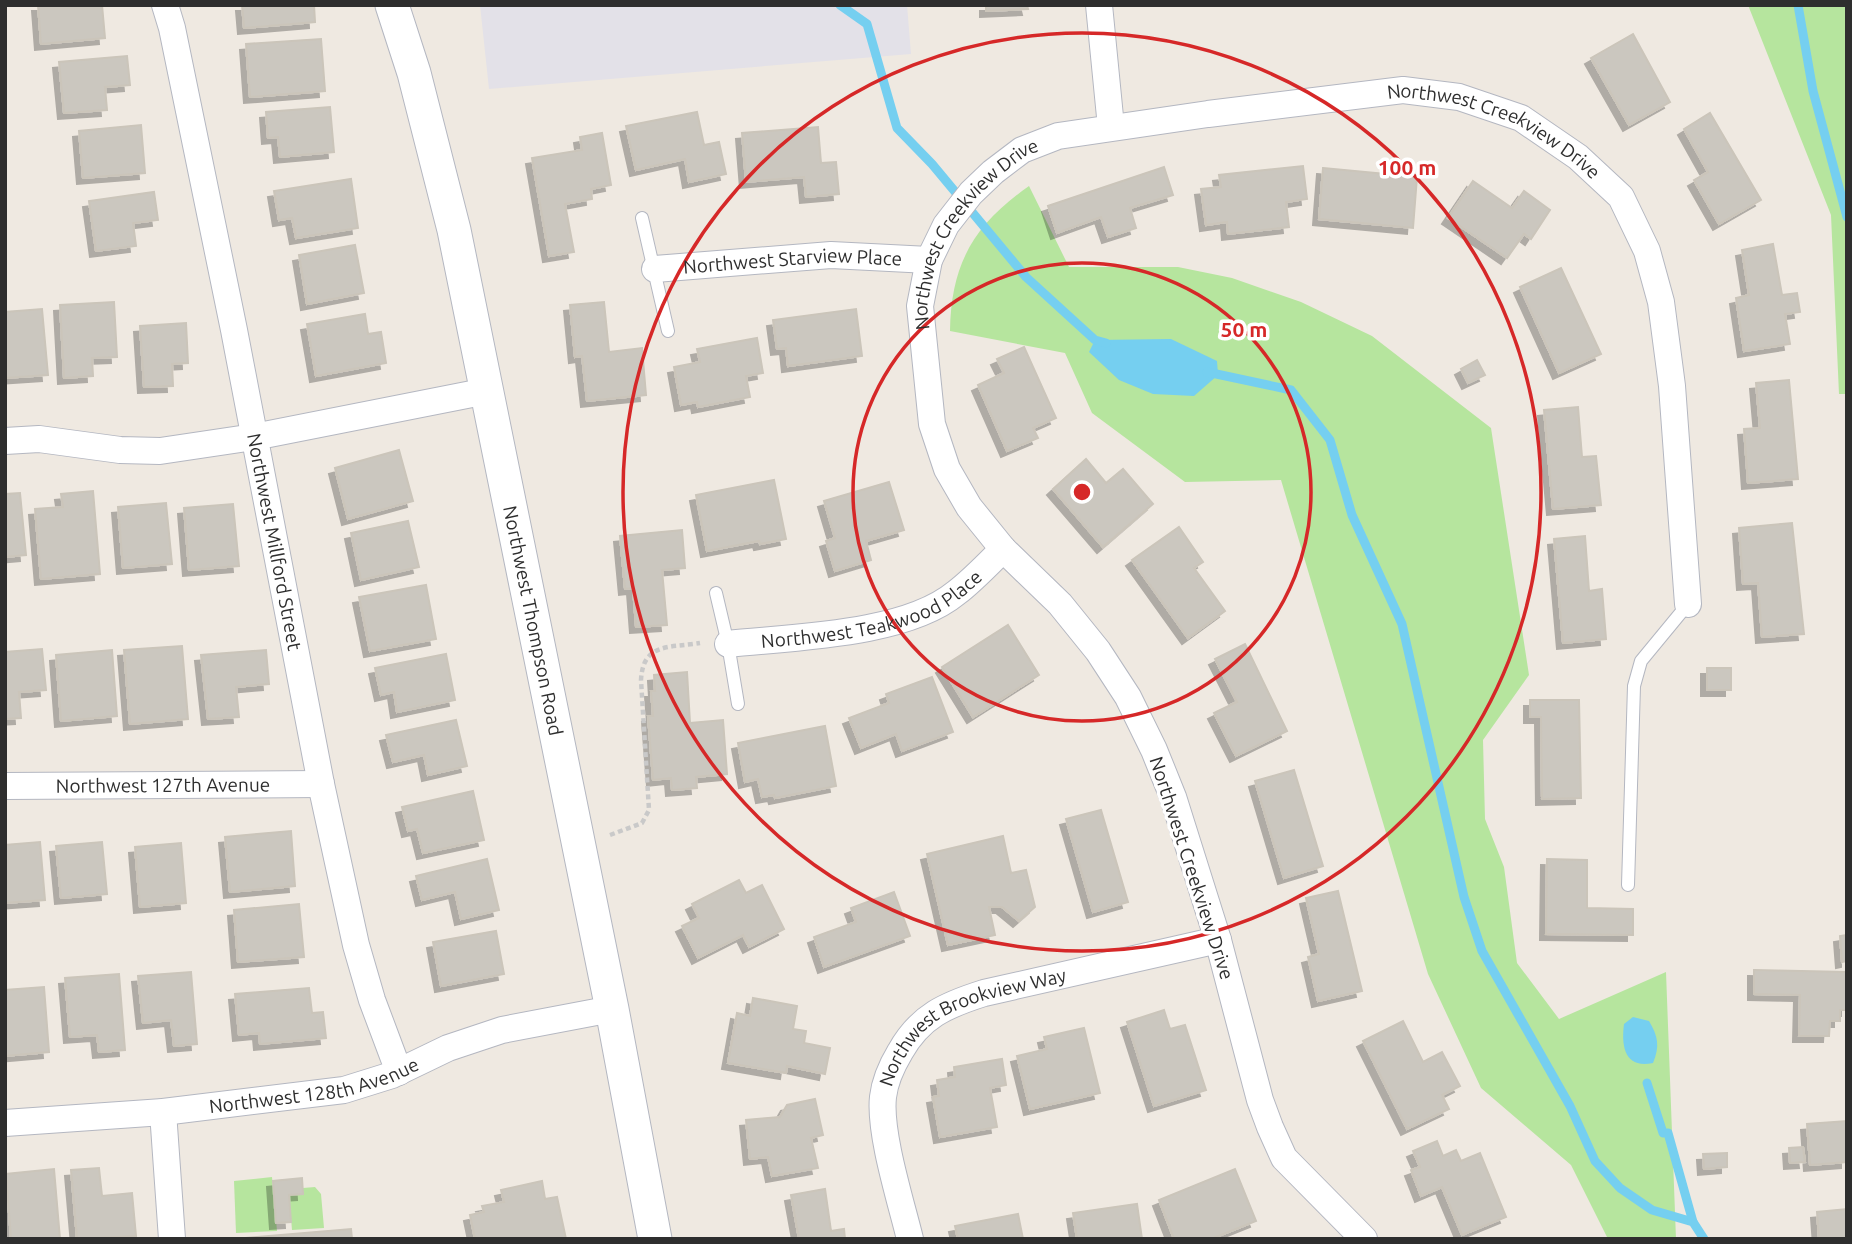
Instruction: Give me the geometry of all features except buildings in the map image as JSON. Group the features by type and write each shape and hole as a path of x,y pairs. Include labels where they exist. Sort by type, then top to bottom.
{"street":[{"name":"Northwest Millford Street","path":"165,5 196,146 321,784 356,944 372,1000 399,1072"},
{"name":"Northwest Thompson Road","path":"392,5 414,73 454,230 612,1009 655,1239"},
{"path":"1099,5 1111,127"},
{"name":"Northwest Creekview Drive","path":"1349,1233 1284,1157 1270,1128 1260,1100 1218,940 1173,797 1128,697 1098,651 1060,604 1003,549 963,498 947,469 932,424 920,306 929,260 946,225 971,193 993,172 1022,150 1058,136 1403,90 1459,97 1521,118 1578,157 1621,197 1647,251 1661,302 1672,386 1688,604"},
{"name":"Northwest Starview Place","path":"655,270 831,255 929,260"},
{"path":"5,442 39,439 120,450 160,451 254,437 487,391"},
{"name":"Northwest Teakwood Place","path":"728,644 877,627 916,616 955,595 1003,549"},
{"name":"Northwest 127th Avenue","path":"5,786 321,784"},
{"name":"Northwest Brookview Way","path":"910,1239 885,1134 883,1099 889,1072 906,1040 927,1018 953,1003 984,993 1218,940"},
{"name":"Northwest 128th Avenue","path":"5,1123 163,1112 344,1090 399,1072 448,1048 502,1030 612,1009"},
{"path":"163,1112 172,1239"}],"lane":[{"path":"642,218 668,331"},
{"path":"716,593 738,704"},
{"path":"1628,885 1634,685 1642,661 1688,604"}],"path":[{"path":"578,844 637,826 647,816 641,680 646,658 653,650 715,641 728,644"}],"shaded area":[{"path":"480,5 907,5 911,54 489,89"}],"green space":[{"path":"1748,5 1847,5 1847,394 1839,394 1831,215"},
{"path":"1029,186 1069,267 1178,267 1232,278 1301,302 1372,336 1491,428 1529,675 1483,740 1485,819 1504,867 1517,963 1559,1019 1666,972 1676,1239 1608,1239 1571,1165 1481,1088 1428,974 1281,480 1185,482 1092,413 1065,353 950,331 955,285 969,248 994,216"},
{"path":"272,1177 277,1231 236,1233 234,1181"},
{"path":"315,1187 321,1194 324,1228 292,1230 289,1195 303,1194 303,1188"}],"water":[{"path":"1171,339 1217,361 1218,375 1194,396 1153,394 1119,380 1089,352 1095,340"},
{"path":"1633,1017 1649,1021 1654,1032 1657,1051 1653,1063 1636,1063 1624,1048 1624,1024"}],"waterway":[{"path":"840,5 867,24 897,128 932,164 1026,277 1095,340 1106,343"},
{"path":"1798,5 1813,91 1847,217"},
{"path":"1207,372 1291,390 1330,440 1352,515 1402,624 1464,897 1482,951 1570,1106 1595,1161 1620,1188 1652,1210 1693,1222 1704,1239"},
{"path":"1647,1083 1663,1133 1668,1133 1693,1222"}]}
